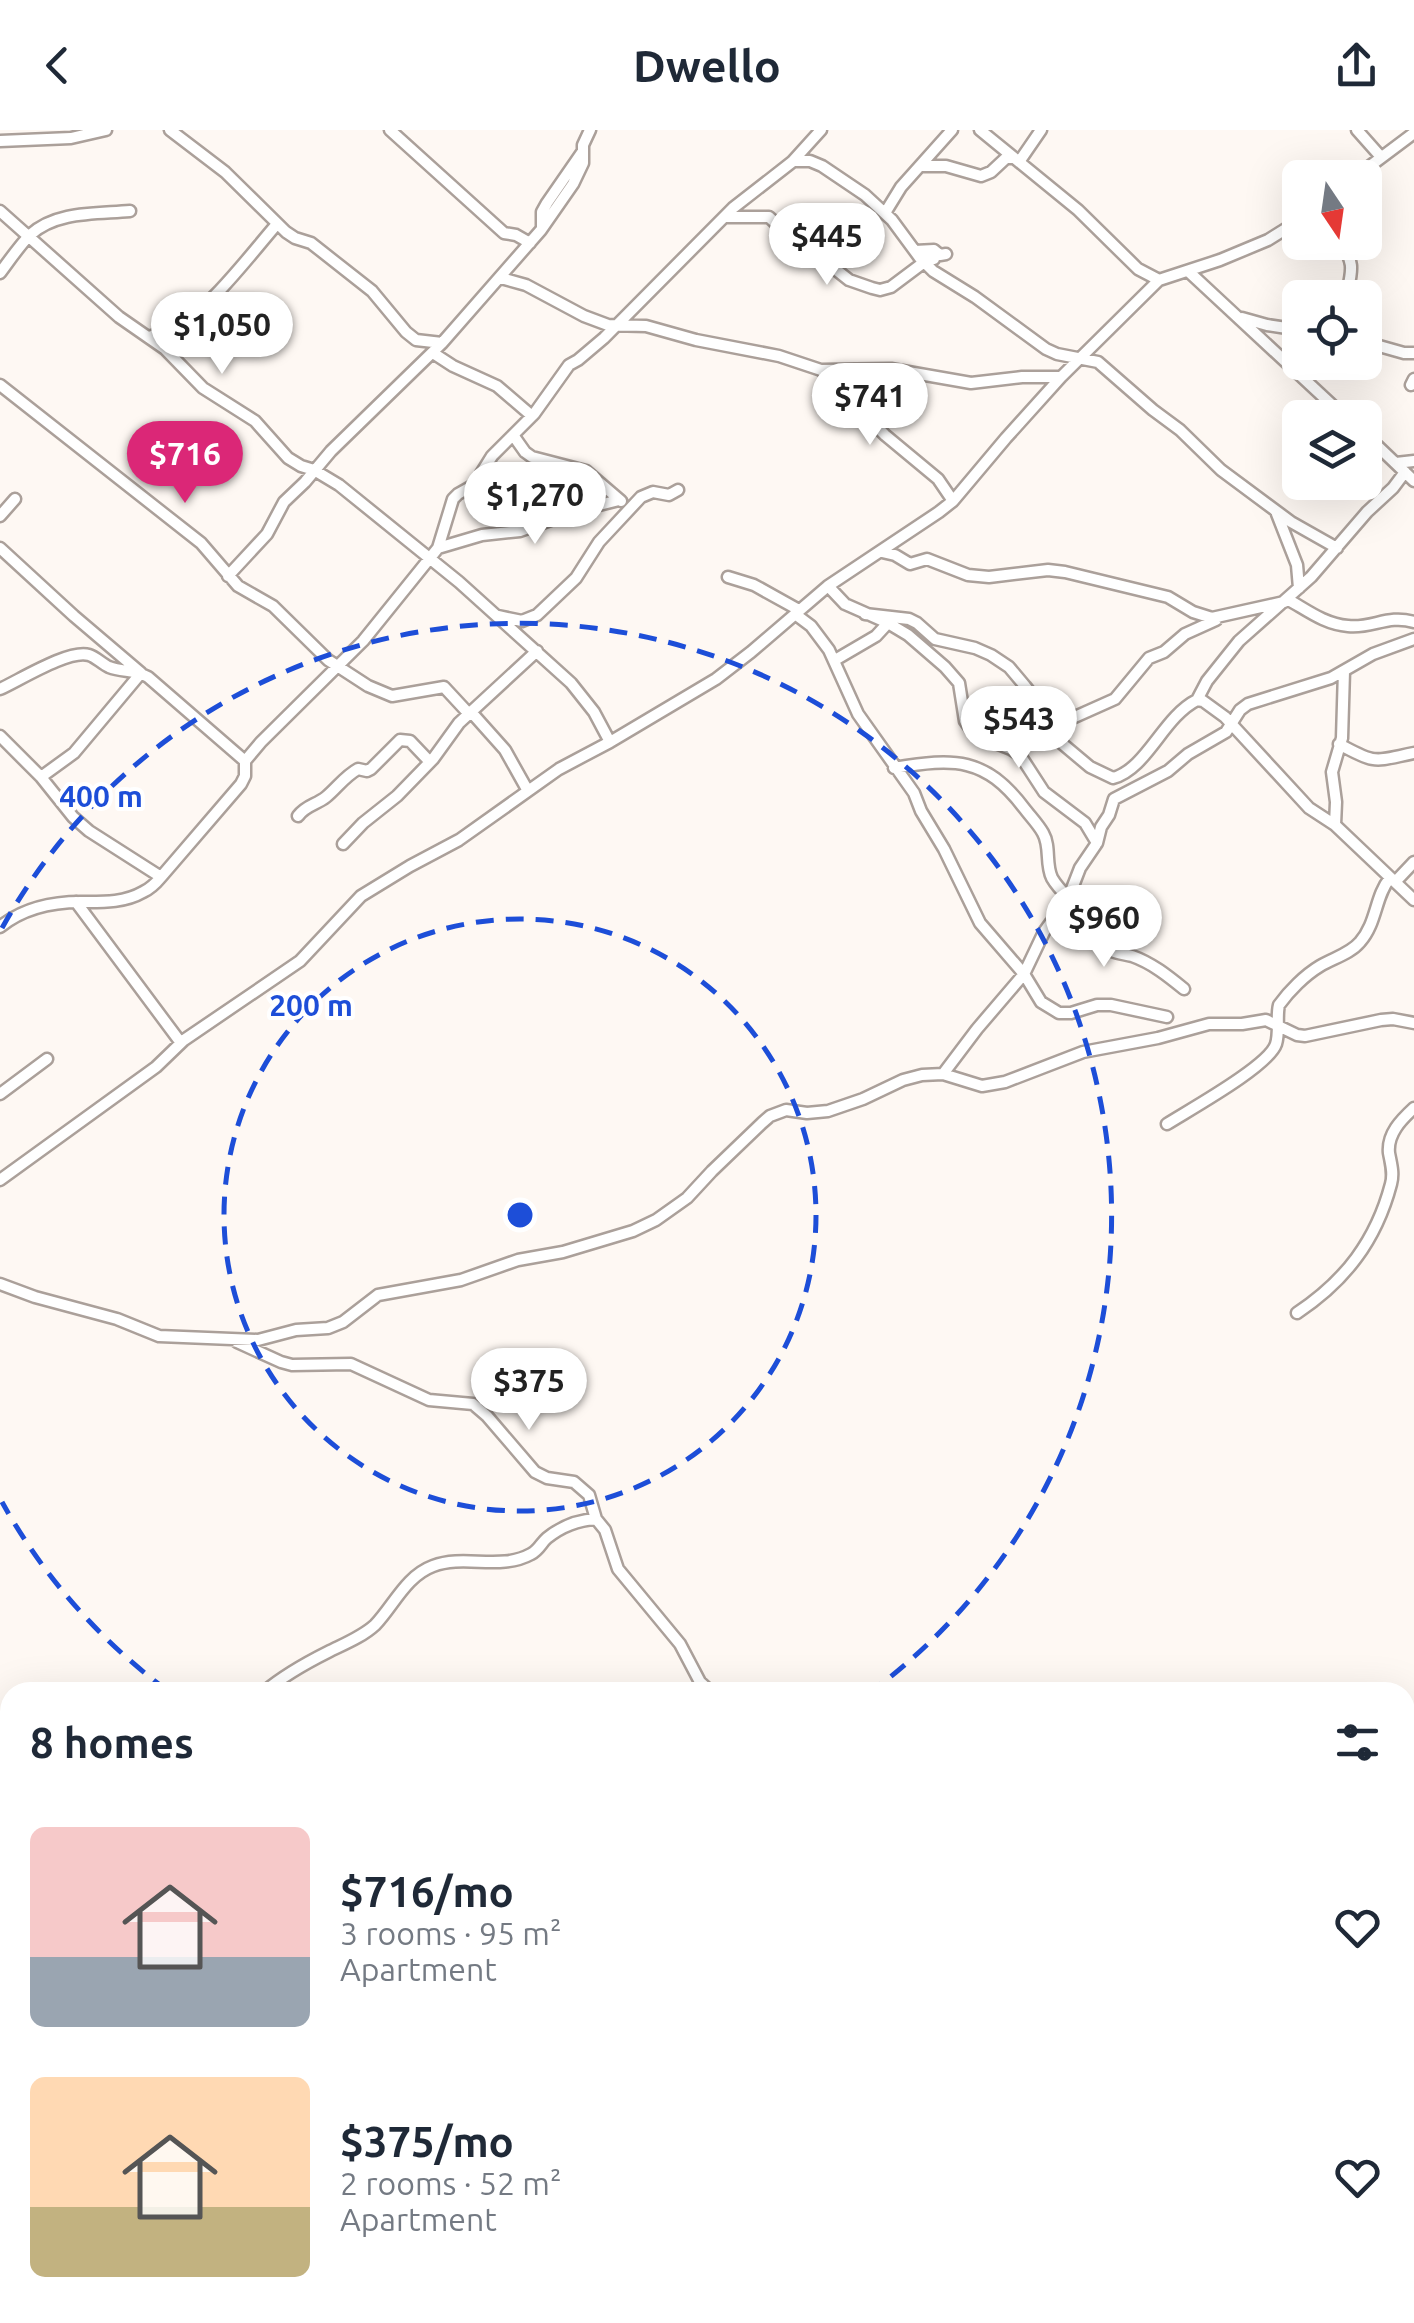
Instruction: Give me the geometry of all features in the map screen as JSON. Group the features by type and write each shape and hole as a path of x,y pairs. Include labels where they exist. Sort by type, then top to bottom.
{"street":[{"path":"0,141 106,130"},
{"path":"170,130 217,165 291,236 311,243 372,292 416,340 442,343"},
{"path":"390,130 504,233 516,234 530,243"},
{"path":"228,576 267,534 280,506 433,353 542,230 542,212 583,150 590,130"},
{"path":"0,927 16,914 40,906 126,899 148,890 162,877 241,784 246,761 273,728 363,641 438,548 453,499 474,485 492,456 532,416 569,364 616,325 748,194 792,162 821,130"},
{"path":"885,213 901,186 952,130"},
{"path":"980,130 1078,210 1138,268 1159,280"},
{"path":"1016,160 1041,130"},
{"path":"1357,130 1380,156"},
{"path":"1375,160 1414,132"},
{"path":"920,166 946,166 981,176 992,172 1009,156 1016,160"},
{"path":"792,162 810,161 831,171 885,213 914,251 935,260 975,297 1046,349 1098,362 1180,430 1221,470 1274,509 1338,548"},
{"path":"0,211 118,317 165,349 203,388 256,421 288,458 339,485 430,558 571,683 610,742"},
{"path":"0,273 29,236 47,222 130,211"},
{"path":"724,217 769,216 797,244 849,280 876,290 890,287 935,260"},
{"path":"148,337 170,330 192,316 277,224"},
{"path":"0,1180 156,1067 181,1042 300,961 361,896 444,849 559,769 716,678 828,586 953,501 1061,376 1159,280 1282,231"},
{"path":"1188,271 1326,400"},
{"path":"501,278 526,285 608,325 646,326 779,356 820,370 891,369 971,384 1061,376"},
{"path":"1240,318 1282,327"},
{"path":"1382,346 1411,354"},
{"path":"433,353 498,386 532,416"},
{"path":"820,370 886,436 938,479 953,501"},
{"path":"0,385 201,543 238,586 273,606 318,652 338,666 392,696 444,687 505,750 528,791"},
{"path":"513,435 532,456 586,470 630,508"},
{"path":"1382,449 1414,481"},
{"path":"1396,462 1414,461"},
{"path":"866,614 909,619 935,639 975,648 991,656 1025,686 1056,738 1090,766 1113,778 1122,776 1174,716 1197,700 1206,681 1239,641 1299,588 1405,472"},
{"path":"495,616 522,621 537,615 576,578 630,508 648,493 669,495 678,490"},
{"path":"0,516 15,499"},
{"path":"438,548 482,535 520,532 619,500"},
{"path":"1274,509 1295,558 1299,588"},
{"path":"0,548 246,761"},
{"path":"882,552 910,564 926,559 975,576 1065,572 1168,597 1202,616 1220,618"},
{"path":"728,578 754,586 797,612 811,626 835,660 858,714 914,793 980,923 1024,974 1041,1002 1059,1013 1110,1005 1166,1018"},
{"path":"828,586 844,604 919,643 956,678 962,691 965,721 972,732 1020,755 1044,792 1085,823 1096,842"},
{"path":"1056,738 1068,720 1114,699 1149,658 1194,629 1220,618 1285,601 1322,620 1349,626 1390,619 1414,622"},
{"path":"835,660 876,636 888,624"},
{"path":"943,1074 1024,974 1044,932 1068,899 1114,799 1168,771 1226,732 1248,704 1331,678 1373,654 1414,640"},
{"path":"343,844 397,796 460,723 537,652"},
{"path":"0,690 78,654 93,656 106,666 141,673"},
{"path":"1335,825 1332,772 1342,732 1344,671"},
{"path":"41,777 74,754 141,673"},
{"path":"1197,700 1232,724 1309,808 1335,825 1414,900"},
{"path":"0,736 89,832 162,877"},
{"path":"298,816 305,807 328,796 351,772 371,769 400,740 410,740 430,762"},
{"path":"1340,744 1376,760 1414,753"},
{"path":"894,768 963,764 997,778 1045,836 1052,878 1084,914 1101,943 1164,973 1184,990"},
{"path":"1168,1124 1246,1076 1273,1051 1278,1009 1283,999 1318,967 1355,948 1374,916 1383,886 1414,862"},
{"path":"76,902 181,1042"},
{"path":"0,1284 152,1334 264,1340 296,1330 328,1328 343,1322 378,1296 461,1280 518,1260 563,1252 632,1231 687,1198 762,1124 786,1110 828,1112 922,1075 943,1074 974,1085 993,1085 1032,1074 1083,1052 1209,1024 1259,1020 1298,1035 1312,1036 1393,1018 1414,1022"},
{"path":"0,1094 47,1059"},
{"path":"1297,1313 1347,1272 1365,1245 1390,1186 1388,1142 1414,1108"},
{"path":"231,1338 280,1362 351,1364 429,1400 473,1404 536,1472 546,1478 574,1482 585,1491 605,1530 618,1569 680,1644 700,1682"},
{"path":"278,1682 374,1625 409,1582 431,1566 445,1562 510,1561 532,1554 570,1523 596,1518"}]}
